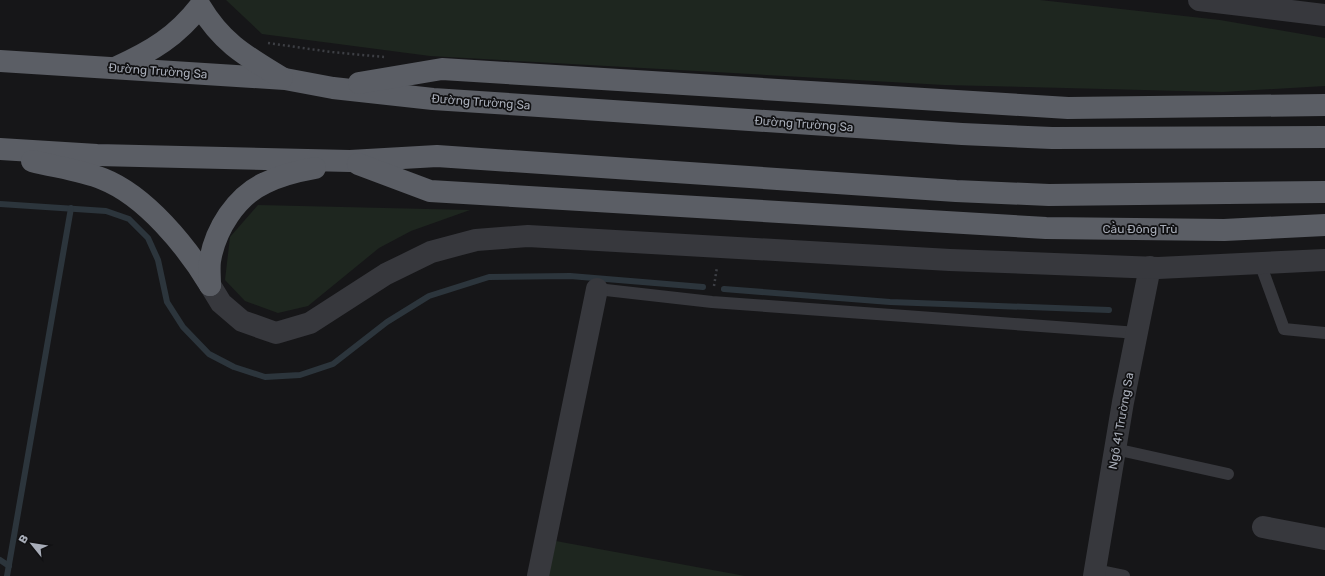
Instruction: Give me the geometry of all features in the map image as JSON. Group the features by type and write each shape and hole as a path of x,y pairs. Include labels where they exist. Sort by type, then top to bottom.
{"highway":[{"path":"117,67 152,50 172,36 187,23 201,3"},
{"path":"201,3 210,23 226,41 245,55 285,79"},
{"name":"Đường Trường Sa","path":"0,61 117,67 285,79 333,88 433,99 962,134 1052,138 1325,137"},
{"path":"333,88 442,69 1068,108 1325,105"},
{"path":"0,149 97,155 350,161 437,156 956,192 1049,195 1325,192"},
{"path":"0,152 103,179 130,195 175,236 195,260 210,285"},
{"path":"210,285 210,261 216,239 229,214 245,197 263,183 279,177 350,161"},
{"name":"Cầu Đông Trù","path":"350,161 430,191 954,224 1046,228 1224,230 1325,225"}],"street":[{"path":"1199,0 1285,5 1325,15"},
{"path":"210,285 221,304 242,321 276,333 310,323 386,274 431,252 476,240 528,236 950,260 1150,267 1325,260"},
{"name":"Ngõ 41 Trường Sa","path":"1094,573 1115,449 1150,267"},
{"path":"538,576 597,289"},
{"path":"1263,527 1325,539"}],"lane":[{"path":"1260,263 1284,329 1325,333"},
{"path":"597,289 712,302 1138,333"},
{"path":"1115,449 1228,474"},
{"path":"1094,573 1124,576"}],"path":[{"path":"712,302 720,248"}],"shaded area":[{"path":"226,0 1040,0 1220,20 1325,38 1325,86 1222,92 944,85 430,56 262,34"},
{"path":"258,205 470,210 411,231 379,248 308,306 278,313 245,301 225,280 230,237"},
{"path":"545,539 745,576 538,576"}],"waterway":[{"path":"0,204 106,211 129,219 148,238 158,260 167,302 183,327 209,354 234,367 265,377 300,375 333,364 387,322 429,296 489,277 570,276 703,287"},
{"path":"7,576 71,208"},
{"path":"724,289 890,302 1109,310"},
{"path":"0,560 9,566"}]}
